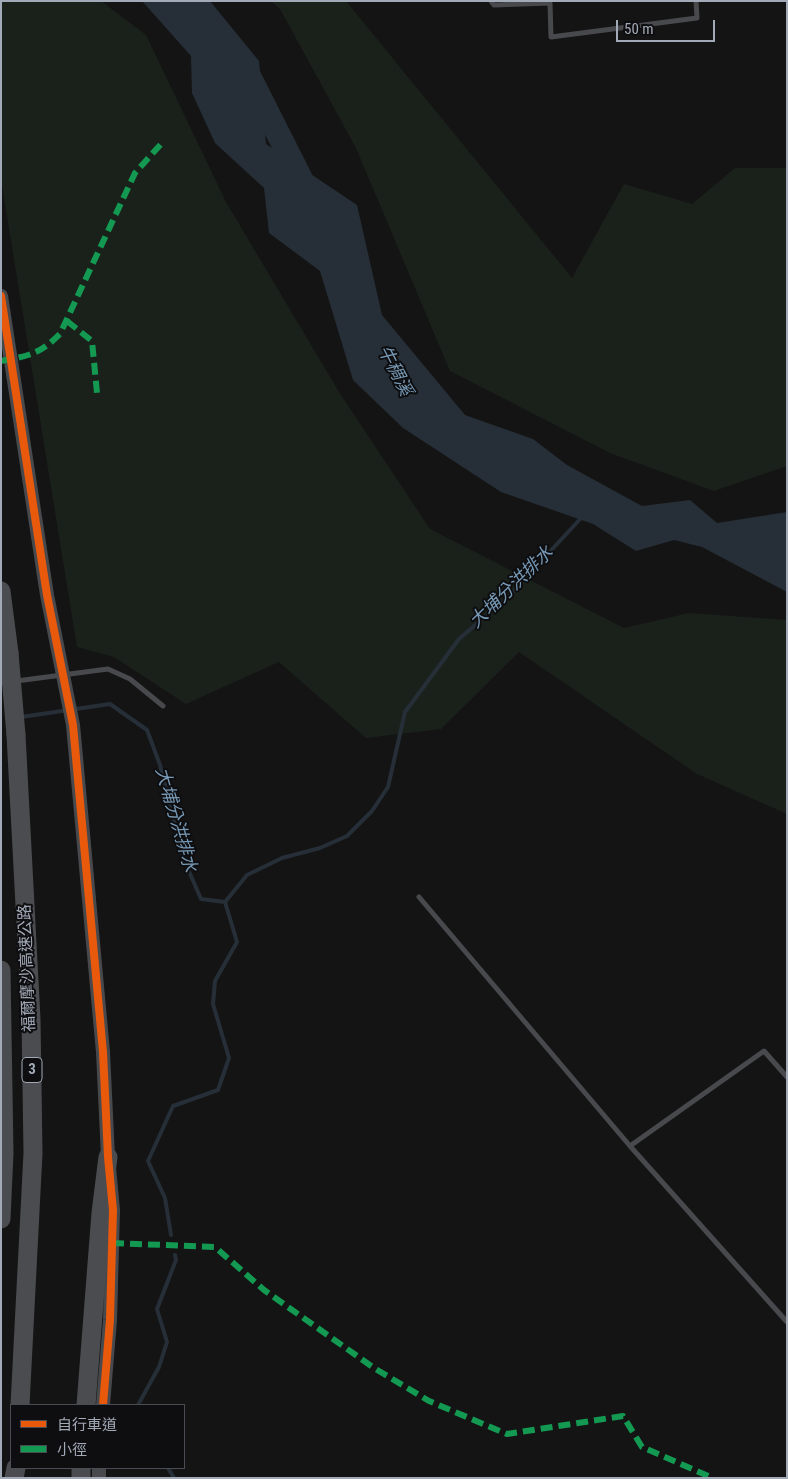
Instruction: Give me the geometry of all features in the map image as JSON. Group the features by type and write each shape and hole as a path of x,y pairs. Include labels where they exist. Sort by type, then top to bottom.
{"highway":[{"name":"福爾摩沙高速公路","path":"1,591 16,734 31,1019 32,1133 20,1404"},
{"name":"福爾摩沙高速公路","path":"1,970 4,1124 1,1219"},
{"path":"86,1404 101,1213 108,1157"}],"street":[{"path":"1,296 47,595 73,725 103,1052 108,1157 113,1210 110,1320 103,1404"}],"lane":[{"path":"491,1 494,5 550,3 551,37 697,18 696,1"},
{"path":"1,683 108,669 130,679 163,706"},
{"path":"419,897 630,1146 787,1322"},
{"path":"630,1146 764,1051 787,1077"}],"shaded area":[{"path":"1,1 101,1 146,35 226,202 339,392 430,529 624,628 689,613 787,620 787,814 697,774 519,652 441,729 366,738 279,662 186,704 114,657 77,647 1,179"},
{"path":"271,1 346,1 572,278 624,184 692,204 735,168 787,168 787,466 714,491 610,453 450,371 356,148 280,9"}],"water":[{"path":"142,1 210,1 259,61 266,144 357,205 382,315 465,415 533,439 567,465 642,506 690,500 717,523 787,512 787,592 702,547 674,540 636,551 593,524 501,492 403,428 353,380 320,271 269,233 264,188 215,143 192,93 191,56"}],"waterway":[{"name":"牛稠溪","path":"248,74 307,191"},
{"name":"大埔分洪排水","path":"21,717 110,704 147,730 160,765 184,860 201,899 225,902 247,875 282,858 320,848 347,836 372,811 388,787 405,712 459,639 507,598 582,517"},
{"path":"171,1235 165,1198 148,1161 173,1106 218,1090 229,1058 213,1004 215,981 237,942 225,902"},
{"path":"139,1404 159,1367 167,1342 157,1309 176,1260 175,1255"},
{"path":"169,1469 174,1478"}],"marked path":[{"path":"1,361 40,350 60,334 135,173 161,144"},
{"path":"67,321 92,341 97,393"},
{"path":"112,1243 215,1247 264,1290 374,1368 429,1401 507,1434 623,1416 642,1447 713,1478"}],"cycle path":[{"path":"1,296 47,595 73,725 103,1052 108,1157 113,1210 110,1320 103,1404"}]}
